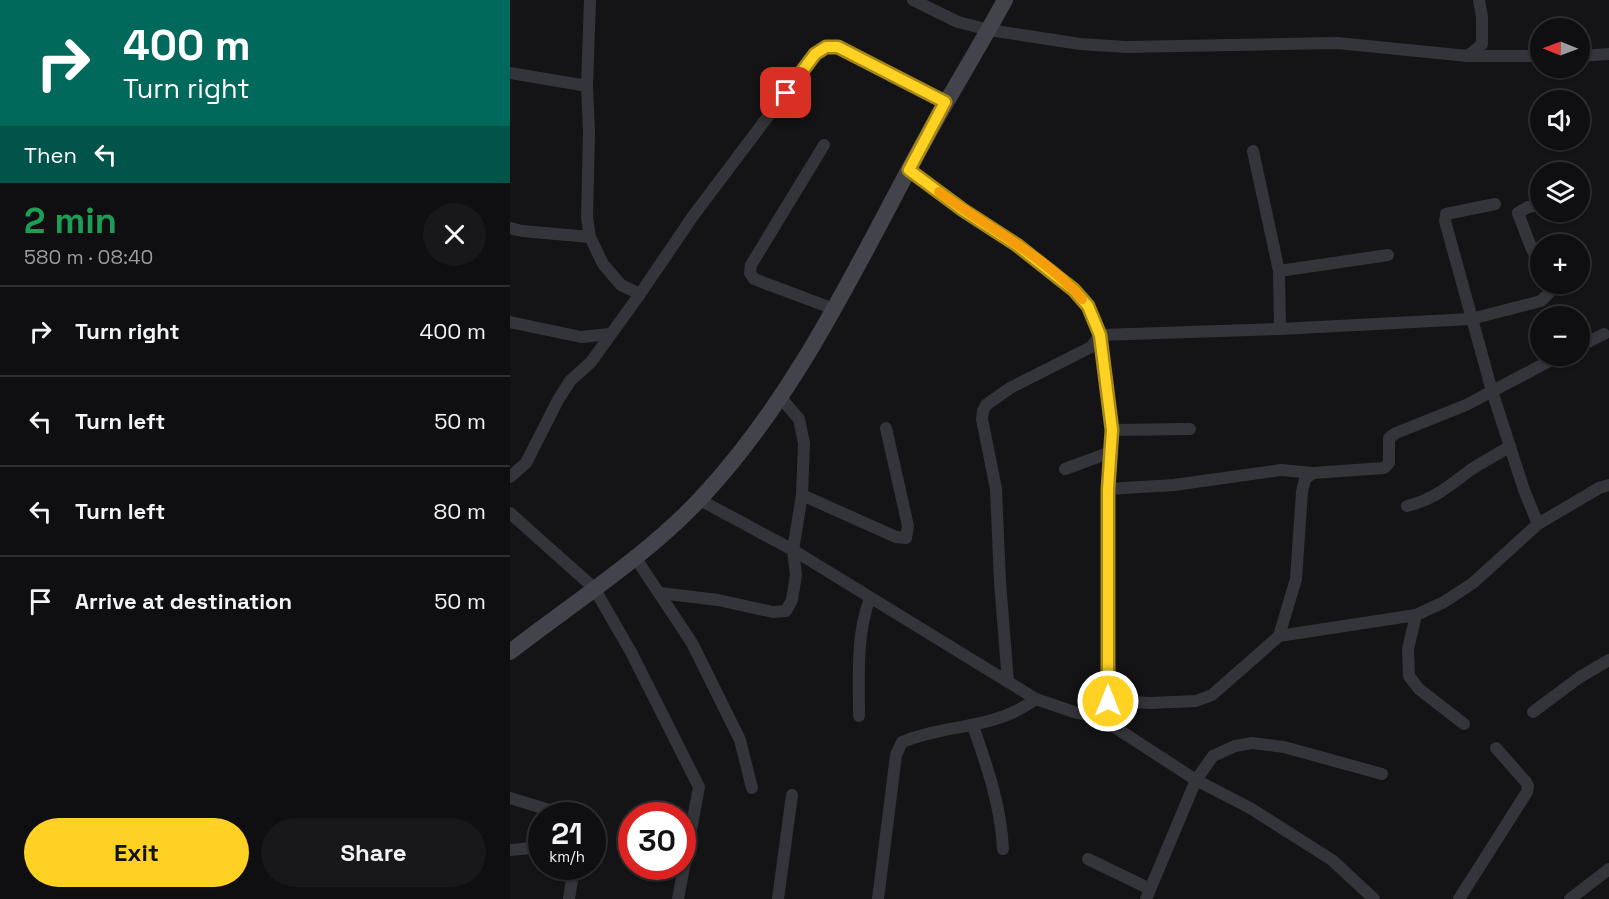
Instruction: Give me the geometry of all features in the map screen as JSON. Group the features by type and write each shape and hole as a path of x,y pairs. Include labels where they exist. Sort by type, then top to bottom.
{"street":[{"path":"591,0 587,218 590,237 603,264 621,285 640,294"},
{"path":"913,0 958,22 989,30 1080,44 1125,47 1337,43 1468,56 1530,56"},
{"path":"510,652 635,557 700,500 741,453 781,398 834,309 945,102 1005,0"},
{"path":"1468,56 1482,44 1482,17 1479,0"},
{"path":"510,477 526,463 570,381 591,363 693,216 815,54 826,47 838,47 945,102"},
{"path":"1590,55 1609,54"},
{"path":"510,73 588,86"},
{"path":"824,145 751,265 750,273 754,279 834,309"},
{"path":"1252,151 1279,271 1280,329"},
{"path":"909,170 963,210 1017,245 1074,290 1088,306 1100,335 1112,430 1108,489 1108,701 1099,717"},
{"path":"1495,204 1446,214 1445,221 1492,392 1524,490 1538,524"},
{"path":"1530,207 1518,213 1530,244"},
{"path":"510,228 590,237"},
{"path":"1279,271 1388,255"},
{"path":"1100,335 1472,319 1541,301 1548,294"},
{"path":"510,322 581,337 610,334"},
{"path":"1590,341 1604,334"},
{"path":"1008,682 996,489 982,419 983,411 986,405 1010,388 1091,347 1100,335"},
{"path":"1108,489 1174,486 1281,470 1313,473 1384,468 1389,464 1389,438 1396,432 1467,405 1540,366"},
{"path":"660,594 718,600 773,612 786,611 792,600 796,575 793,550 801,495 804,443 799,419 781,398"},
{"path":"801,495 896,537 906,538 908,525 885,428"},
{"path":"1112,430 1190,429"},
{"path":"1407,506 1424,501 1449,488 1471,470 1510,447"},
{"path":"1065,469 1111,452"},
{"path":"1279,636 1296,579 1302,492 1305,479 1313,473"},
{"path":"1108,701 1150,703 1196,701 1212,694 1279,636 1416,615 1444,602 1473,583 1538,524 1599,488 1609,485"},
{"path":"700,500 793,550 1036,699 1074,712 1099,717 1196,780 1250,808 1332,860 1374,899"},
{"path":"510,513 594,588 631,652 699,787 678,899"},
{"path":"635,557 692,643 740,740 752,788"},
{"path":"859,716 860,636 863,615 870,598"},
{"path":"1416,615 1408,649 1409,676 1419,689 1464,724"},
{"path":"1533,712 1580,677 1609,660"},
{"path":"878,899 896,755 902,742 915,737 998,719 1020,711 1036,699"},
{"path":"972,726 989,772 1002,827 1003,849"},
{"path":"1088,859 1148,894 1196,780 1213,756 1235,746 1252,742 1284,747 1382,774"},
{"path":"1459,899 1527,792 1526,782 1496,748"},
{"path":"778,899 792,795"},
{"path":"510,798 528,803"},
{"path":"510,850 528,848"},
{"path":"1570,899 1609,869"},
{"path":"569,899 572,880"}],"slow traffic":[{"path":"939,192 1017,245 1050,270 1082,299"}],"route":[{"path":"786,93 815,54 826,47 838,47 945,102 909,170 1050,270 1074,290 1088,306 1100,335 1112,430 1108,489 1108,701"}]}
